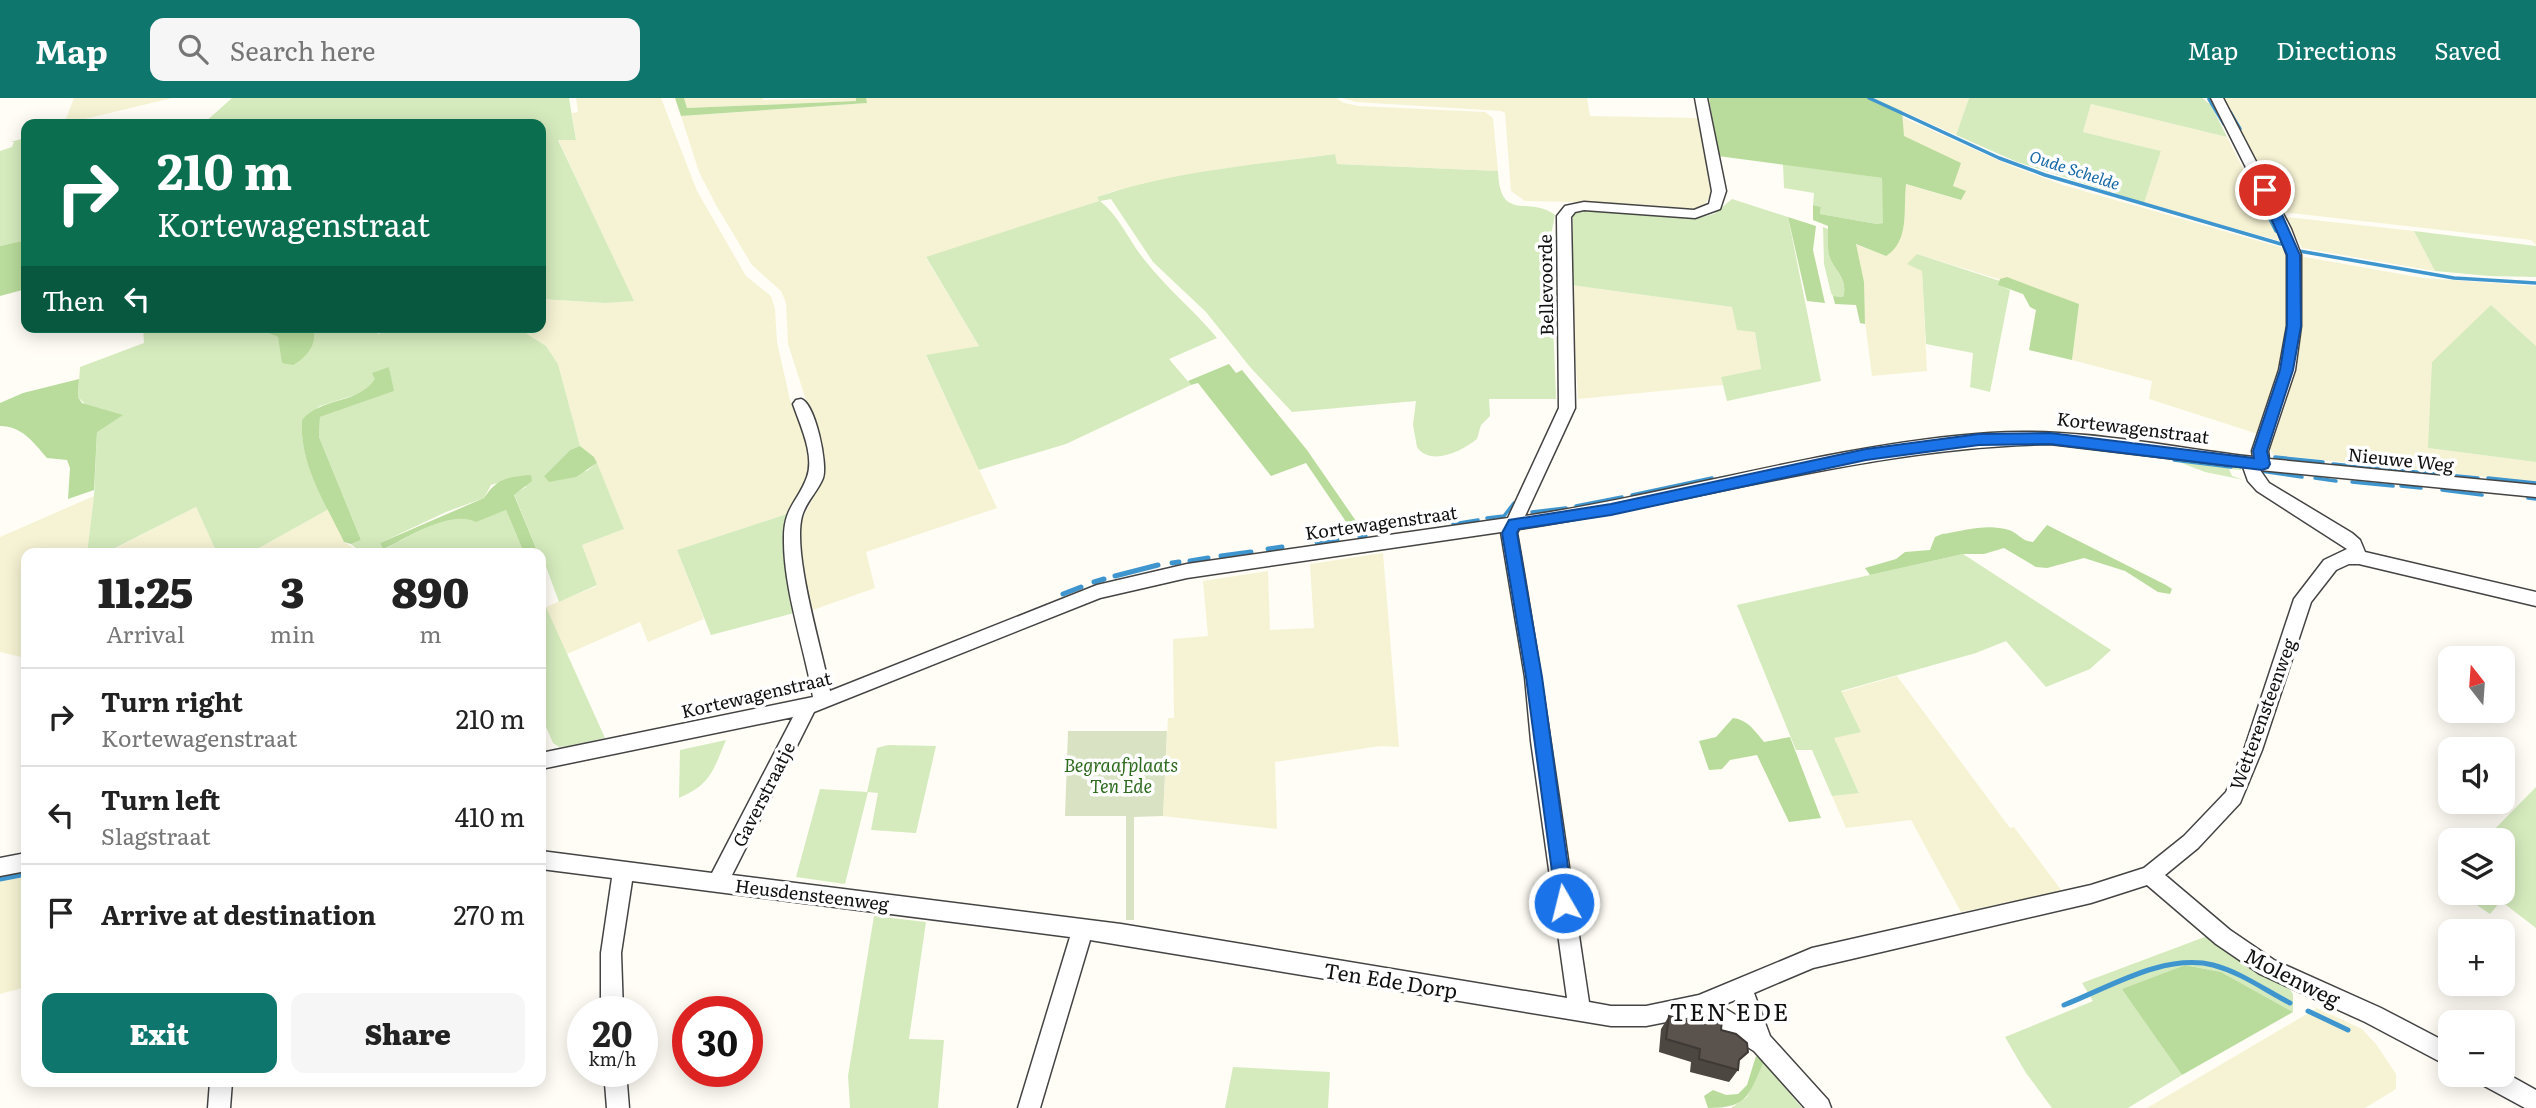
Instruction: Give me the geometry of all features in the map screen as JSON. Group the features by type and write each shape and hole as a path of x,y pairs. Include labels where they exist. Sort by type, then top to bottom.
{"street":[{"name":"Bellevoorde","path":"1514,524 1567,408 1564,216 1570,209 1584,206 1695,214 1710,210 1717,201 1719,191 1701,98"},
{"path":"2217,98 2284,229 2294,255 2294,326 2287,370 2256,463 2254,477 2262,485 2346,538 2354,545 2358,557 2536,599"},
{"path":"801,404 817,456 816,476 794,515 792,539 816,704"},
{"name":"Kortewagenstraat","path":"546,760 816,704 1097,592 1135,581 1199,569 1622,507 1866,455 1979,439 2050,438 2256,463"},
{"name":"Nieuwe Weg","path":"2256,463 2536,491"},
{"path":"1514,524 1509,533 1534,677 1540,741 1580,1010"},
{"name":"Wetterensteenweg","path":"1699,1005 1812,958 2091,894 2150,875 2191,842 2233,797 2253,750 2303,599 2330,565 2347,557 2358,557"},
{"name":"Gaverstraatje","path":"718,882 816,704"},
{"name":"Heusdensteenweg","path":"546,861 1083,929"},
{"path":"0,867 21,863"},
{"path":"612,996 611,953 623,870"},
{"name":"Molenweg","path":"2150,875 2223,937 2267,967 2373,1015 2438,1050"},
{"path":"1028,1108 1083,929"},
{"name":"Ten Ede Dorp","path":"1083,929 1611,1016 1646,1016 1699,1005"},
{"path":"1741,987 1762,1043"},
{"path":"1699,1005 1762,1043 1820,1108"},
{"path":"219,1108 221,1087"},
{"path":"616,1087 618,1108"},
{"path":"2509,1087 2536,1102"}],"shaded area":[{"path":"74,98 172,98 85,119 66,119"},
{"path":"576,98 661,98 697,191 746,276 771,296 775,309 777,342 790,400 808,448 812,469 802,492 787,514 677,550 704,619 648,642 640,622 567,654 546,607 597,586 582,545 624,529 594,457 580,446 558,364 546,346 525,333 546,333 546,299 605,303 633,300 558,139 576,140 572,113 578,112"},
{"path":"684,98 856,98 857,101 687,108"},
{"path":"866,98 1336,98 1359,106 1485,112 1493,118 1498,171 1336,164 1334,154 1214,170 1114,191 1097,197 1099,201 926,258 979,346 926,356 997,508 866,552 875,588 810,611 800,540 802,519 819,487 825,459 788,344 786,303 781,291 752,265 716,205 699,172 681,116 866,103"},
{"path":"1342,98 1587,98 1590,116 1699,118 1711,194 1704,206 1694,209 1618,203 1525,201 1511,191 1505,113 1356,102"},
{"path":"1873,98 1969,98 1956,135"},
{"path":"2224,98 2536,98 2536,245 2531,240 2282,212"},
{"path":"2091,104 2227,137 2280,241 2144,203 2161,151 2083,132"},
{"path":"1902,117 2009,165 2063,185 2287,249 2286,335 2273,391 2258,434 2149,399 2152,381 2072,360 2079,304 1917,254 1922,271 1927,371 1872,376 1855,244 1886,256 1903,206 1905,184 1960,200 1965,191 1953,186 1960,163 1903,136"},
{"path":"2285,217 2414,231 2435,271 2302,248"},
{"path":"2299,256 2423,278 2536,286 2536,346 2491,305 2428,448 2536,462 2536,482 2274,455 2270,449 2286,404 2299,332"},
{"path":"1571,285 1732,307 1755,332 1761,370 1721,377 1723,385 1578,399"},
{"path":"94,496 88,548 21,548 21,657 0,652 0,537"},
{"path":"196,507 215,548 116,548"},
{"path":"329,509 344,542 354,548 259,548"},
{"path":"1383,553 1399,747 1380,746 1275,762 1277,829 1163,816 1168,718 1174,718 1173,639 1208,636 1203,581 1268,571 1270,630 1314,628 1310,564"},
{"path":"1897,676 2010,828 2014,827 2062,891 1961,912 1911,820 1846,828 1832,796 1859,792 1833,738 1841,692"},
{"path":"21,877 21,988 0,994 0,881"},
{"path":"2317,1008 2362,1029 2376,1044 2396,1074 2396,1089 2365,1108 2147,1108"}],"green space":[{"path":"232,98 569,98 576,140 558,140 634,301 605,303 546,299 546,119 209,119"},
{"path":"675,98 684,98 687,108 856,101 856,98 866,98 867,103 681,116"},
{"path":"1709,98 1873,98 1902,111 1904,136 1961,163 1953,186 1966,191 1961,200 1906,184 1904,224 1894,250 1886,256 1856,244 1864,282 1865,324 1860,323 1856,305 1835,304 1833,296 1843,297 1844,285 1829,255 1828,226 1813,220 1813,205 1821,207 1820,214 1883,223 1882,178 1718,156"},
{"path":"1969,98 2202,98 2211,105 2227,137 2091,104 2083,132 2161,151 2144,203 2017,162 1956,135"},
{"path":"21,139 21,241 0,246 0,151 12,147 14,142 10,142"},
{"path":"1335,154 1337,164 1498,171 1500,187 1510,203 1535,207 1555,215 1550,240 1556,399 1489,399 1490,416 1481,425 1477,439 1455,452 1438,456 1423,453 1417,447 1413,425 1416,401 1292,412 1250,367 1206,312 1153,262 1111,199 1100,201 1113,214 1152,269 1217,338 1169,359 1191,385 1066,444 979,470 926,355 979,346 926,257 1099,201 1097,197 1126,188 1215,170"},
{"path":"1783,164 1882,178 1884,223 1820,214 1821,207 1813,205 1814,193 1784,188"},
{"path":"1732,199 1788,217 1821,381 1727,401 1721,377 1761,369 1755,332 1737,330 1732,307 1571,285 1573,214 1589,210 1699,218 1714,214"},
{"path":"1788,217 1816,226 1813,250 1825,303 1807,301"},
{"path":"1823,227 1828,229 1829,254 1844,284 1843,297 1833,296 1831,293 1824,264"},
{"path":"2414,231 2536,246 2536,277 2435,271"},
{"path":"21,241 21,290 0,296 0,246"},
{"path":"1917,254 2000,281 1999,285 2010,290 1990,392 1970,387 1973,353 1926,344 1922,271 1907,264"},
{"path":"2007,277 2079,304 2072,360 2029,350 2036,310 2030,307 2023,294 1998,285 2000,279"},
{"path":"2491,305 2536,346 2536,462 2428,448 2432,362"},
{"path":"143,333 269,333 278,337 283,356 315,333 525,333 546,346 558,364 580,446 570,450 544,476 587,471 597,463 624,529 582,545 597,585 559,602 546,567 546,548 536,548 514,494 526,487 519,476 491,485 484,498 446,512 380,543 382,548 356,548 351,544 361,540 319,437 320,417 393,391 389,367 364,392 320,406 302,420 306,455 313,477 329,509 259,548 215,548 196,507 115,548 88,548 94,496 97,432 103,409 88,407 78,397 80,367 144,343"},
{"path":"269,333 314,333 313,344 307,354 293,365 282,363 278,337"},
{"path":"1229,364 1236,373 1242,370 1307,450 1365,534 1355,535 1306,463 1271,476 1198,383 1191,385 1188,381"},
{"path":"389,367 394,391 320,417 319,437 361,540 351,544 344,542 309,468 302,436 302,420 319,407 360,393 375,379 372,373"},
{"path":"79,379 78,397 82,403 123,415 97,432 94,490 68,499 70,468 67,460 47,458 21,432 0,426 0,403 23,393"},
{"path":"580,446 594,457 597,463 576,477 549,482 544,476 570,450"},
{"path":"2166,457 2241,467 2241,470 2229,469 2232,476 2244,480 2205,472"},
{"path":"531,475 532,481 514,495 536,548 522,548 506,510 476,522 454,519 429,526 382,548 380,543 484,498 498,482"},
{"path":"506,510 522,548 385,548 442,522 466,518 476,521"},
{"path":"787,514 784,556 794,613 711,635 677,550"},
{"path":"2047,525 2166,585 2172,589 2170,594 2158,592 2125,571 2084,558 2047,568 2036,567 2004,548 1984,554 1963,554 1870,575 1865,568 1896,559 1905,552 1930,550 1935,537 1942,534 1992,527 2009,530 2033,542"},
{"path":"1963,554 2111,650 2090,669 2046,687 2006,641 1976,653 1841,691 1861,732 1834,738 1859,793 1832,796 1812,750 1796,750 1737,605"},
{"path":"546,606 605,738 559,747 553,743 546,727"},
{"path":"1733,718 1747,723 1764,742 1790,737 1821,818 1789,822 1757,755 1730,760 1722,769 1709,770 1699,741 1716,737"},
{"name":"Begraafplaats Ten Ede","path":"1068,731 1167,731 1163,816 1134,817 1134,920 1126,920 1126,816 1065,816"},
{"path":"726,740 705,782 679,798 680,750"},
{"path":"888,745 936,746 916,833 871,830 878,793 868,792 845,884 796,877 820,789 867,792 877,748"},
{"path":"2536,787 2536,928 2506,905 2515,905 2515,828 2496,828 2510,814 2515,814 2515,808"},
{"path":"2477,905 2498,905 2490,914"},
{"path":"874,916 926,922 909,1039 944,1040 938,1108 850,1108 848,1076"},
{"path":"2210,935 2287,985 2293,994 2293,1012 2221,972 2185,965 2123,989 2182,1075 2128,1108 2052,1108 2026,1073 2005,1037 2093,1001 2082,983"},
{"path":"2185,965 2221,972 2293,1012 2182,1075 2122,989"},
{"path":"1756,1056 1764,1062 1745,1097 1732,1105 1708,1108 1704,1096 1713,1090 1726,1095 1738,1094 1747,1085"},
{"path":"1764,1062 1802,1108 1731,1108 1747,1097"},
{"path":"1233,1067 1330,1072 1328,1108 1225,1108"}],"building":[{"path":"1702,1015 1722,1020 1721,1030 1736,1034 1747,1043 1748,1052 1739,1060 1738,1070 1699,1059 1700,1049 1666,1039 1669,1016 1701,1024"}],"waterway":[{"name":"Oude Schelde","path":"1869,98 1999,158 2045,175 2281,244"},
{"path":"2209,99 2224,124"},
{"path":"2230,112 2240,129"},
{"path":"2247,171 2252,182"},
{"path":"2263,205 2276,231"},
{"name":"Oude Schelde","path":"2299,251 2454,278 2536,283"},
{"path":"2275,457 2323,462"},
{"path":"2174,460 2231,467"},
{"path":"2333,464 2478,478"},
{"path":"2262,476 2261,471 2302,477"},
{"path":"1632,495 1712,478"},
{"path":"2315,478 2336,481"},
{"path":"2488,478 2536,483"},
{"path":"2352,482 2393,486"},
{"path":"2401,486 2421,488"},
{"path":"2442,490 2482,495"},
{"path":"1576,506 1622,497"},
{"path":"2528,498 2536,499"},
{"path":"1487,518 1504,516 1514,503"},
{"path":"1532,512 1566,508"},
{"path":"1453,524 1478,520"},
{"path":"1360,537 1365,536"},
{"path":"1317,542 1337,540"},
{"path":"1268,549 1282,547"},
{"path":"1221,556 1251,552"},
{"path":"1190,561 1208,558"},
{"path":"1172,563 1179,562"},
{"path":"1115,576 1158,565"},
{"path":"1094,582 1104,579"},
{"path":"1063,594 1081,587"},
{"path":"0,879 21,875"},
{"path":"2064,1005 2137,974 2175,964 2194,963 2213,965 2233,972 2290,1003"},
{"path":"2308,1011 2348,1030"}],"district":[{"name":"TEN EDE","path":"1730,1010"}],"route":[{"path":"1564,903 1540,741 1534,677 1509,533 1514,524 1611,509 1832,461 1979,439 2050,438 2262,464 2260,451 2287,370 2294,326 2294,255 2265,190"}]}
